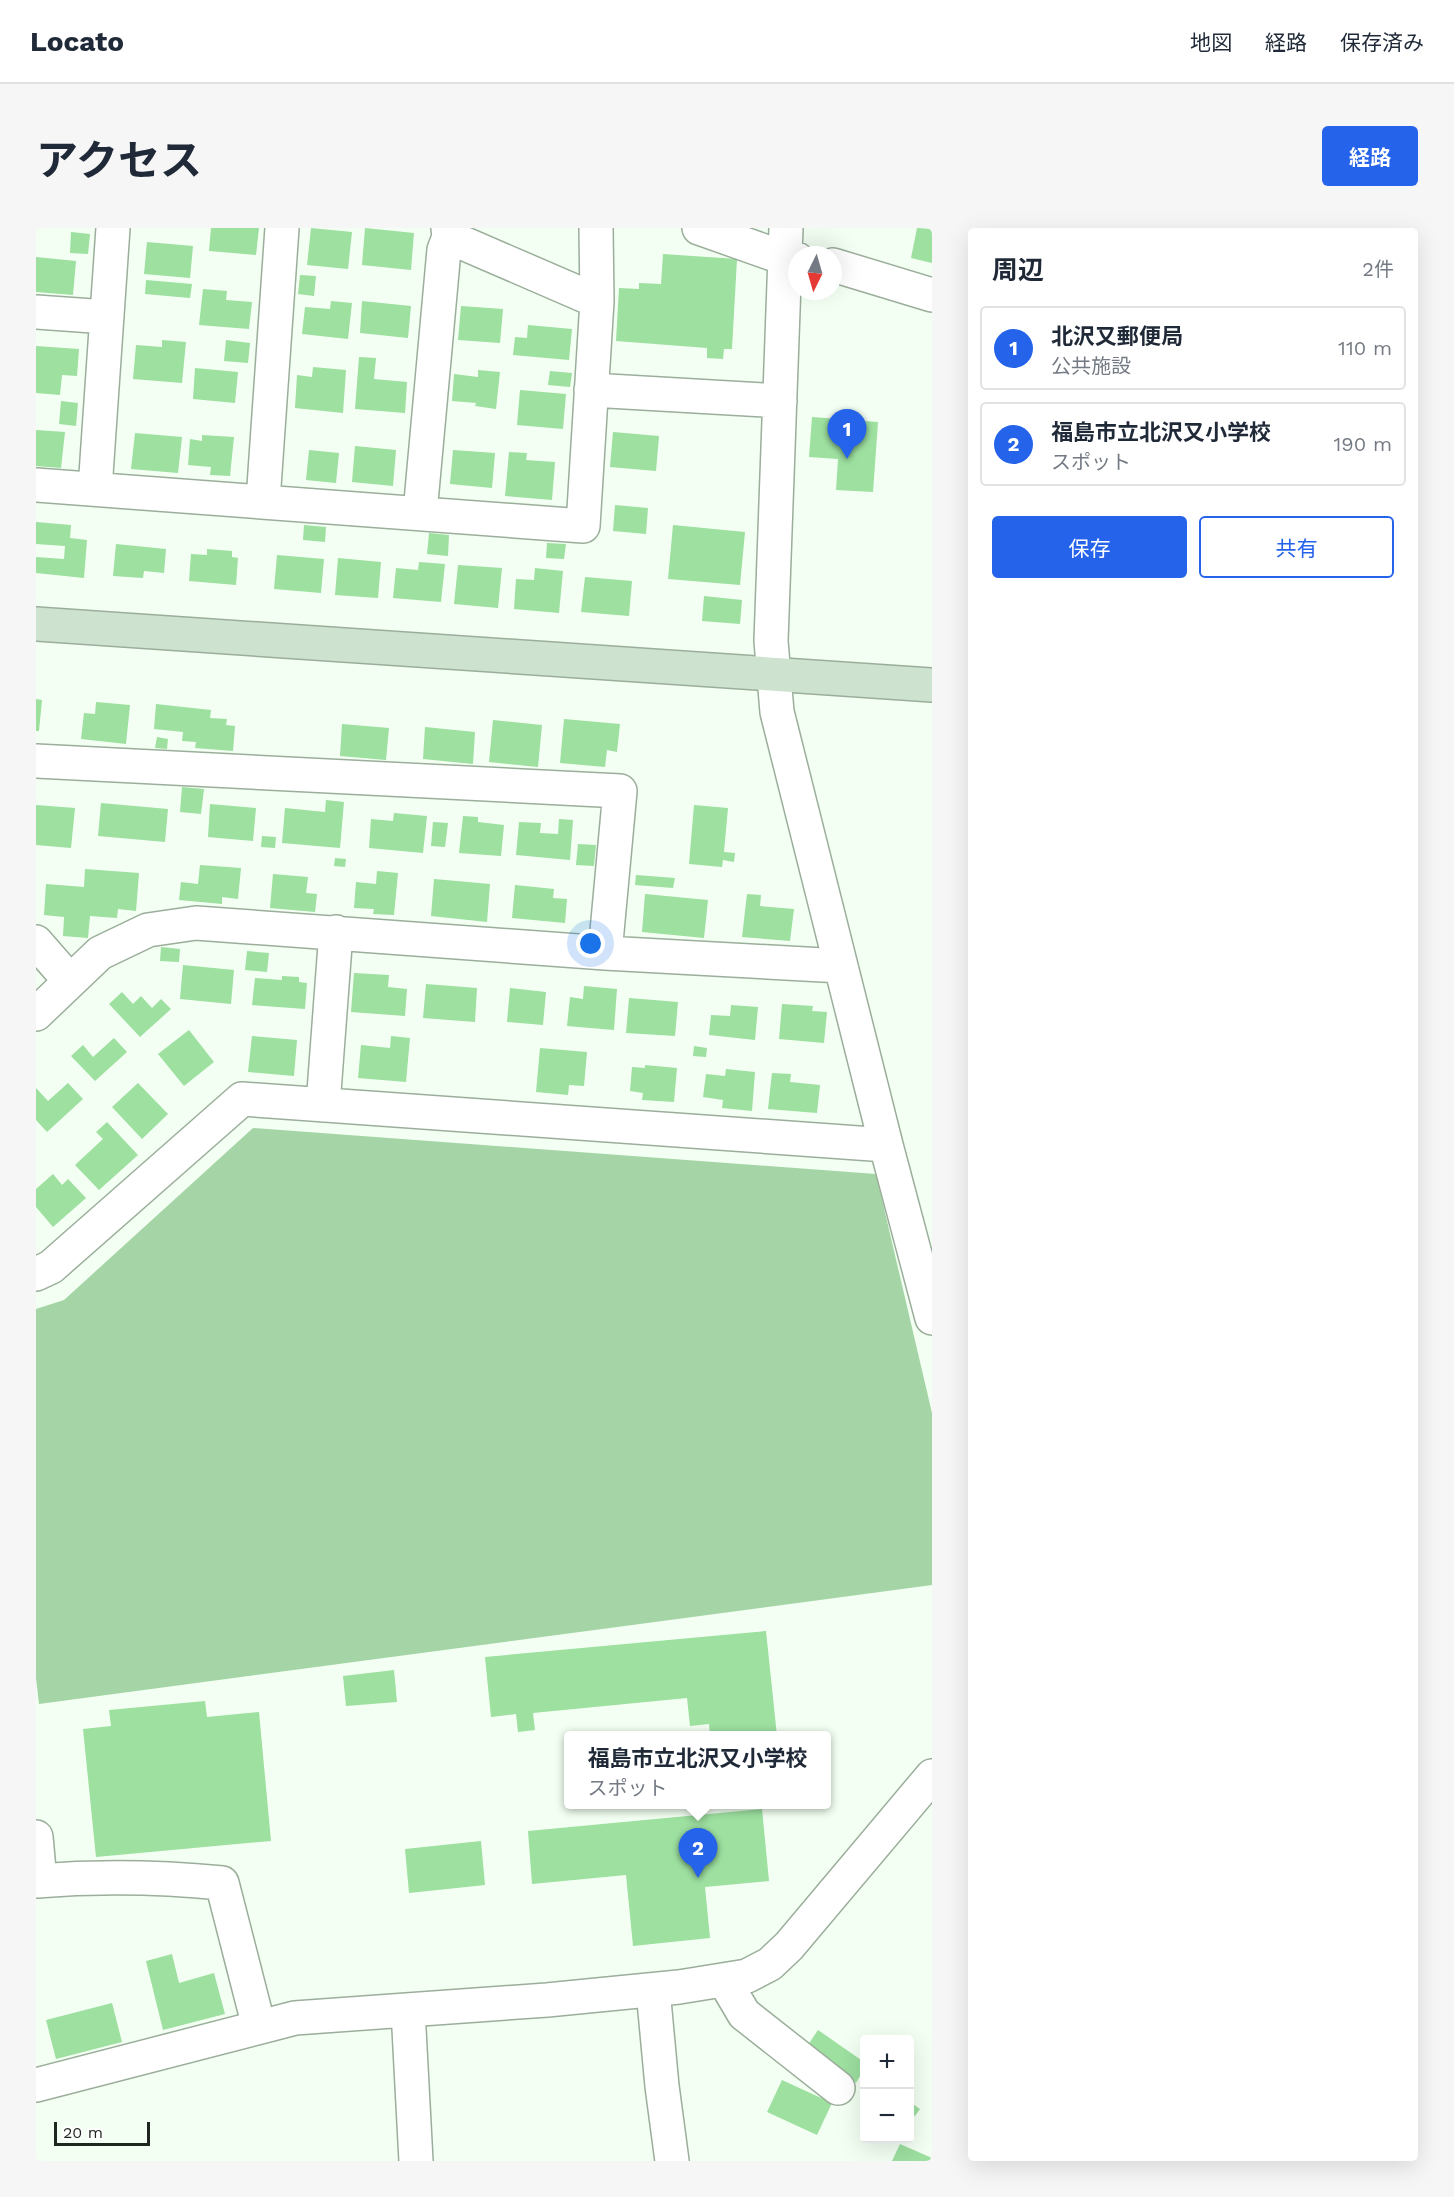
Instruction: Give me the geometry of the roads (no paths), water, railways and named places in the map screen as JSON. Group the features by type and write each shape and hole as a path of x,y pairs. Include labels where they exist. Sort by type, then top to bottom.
{"street":[{"path":"95,489 113,228"},
{"path":"263,501 282,228"},
{"path":"36,485 583,526 597,301 596,228"},
{"path":"699,228 788,248"},
{"path":"420,513 444,250 448,232 597,301"},
{"path":"788,265 780,401 771,641 777,712 886,1145 932,1317"},
{"path":"842,268 932,295"},
{"path":"36,312 107,317"},
{"path":"591,390 780,401"},
{"path":"36,624 932,685"},
{"path":"36,760 620,791 605,953"},
{"path":"36,1014 100,953 148,930 196,923 605,953 841,966"},
{"path":"323,1105 336,932"},
{"path":"36,942 70,981"},
{"path":"36,1274 51,1267 242,1099 886,1145"},
{"path":"36,2085 295,2018 547,2000 653,1990 747,1976 770,1964 789,1946 932,1776"},
{"path":"36,1837 38,1881 72,1878 172,1878 222,1883 259,2027"},
{"path":"724,1980 744,2014 838,2088"},
{"path":"653,1990 672,2161"},
{"path":"408,2010 416,2161"}],"place":[{"name":"北沢又郵便局","path":"847,459"},
{"name":"福島市立北沢又小学校","path":"698,1878"}]}
